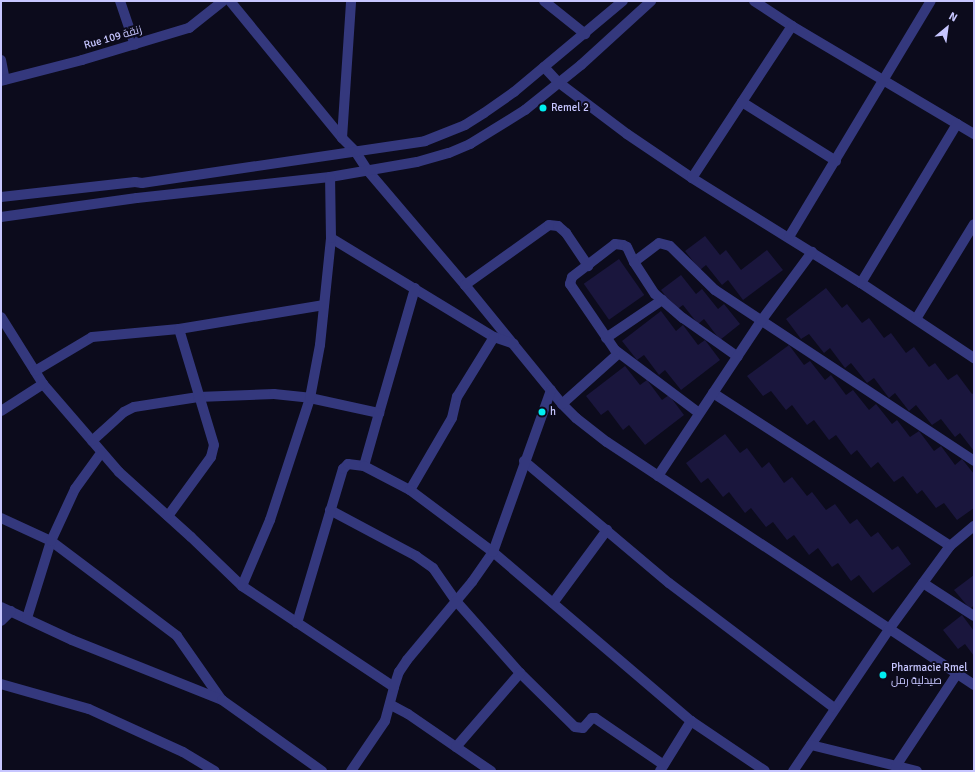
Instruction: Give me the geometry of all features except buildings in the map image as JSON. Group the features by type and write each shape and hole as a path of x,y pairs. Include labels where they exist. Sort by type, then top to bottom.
{"street":[{"path":"120,1 135,44"},
{"name":"Rue 109 زنقة","path":"3,81 189,28 223,1"},
{"path":"230,1 355,152 368,171 466,285 562,404 591,431 974,685"},
{"path":"342,138 351,1"},
{"path":"1,197 135,182 142,183 425,141 446,134 465,125 484,113 585,34 623,1"},
{"path":"1,217 138,198 330,177 417,162 449,153 470,144 525,110 581,65 651,1"},
{"path":"754,1 792,26 974,134"},
{"path":"789,237 885,80 931,1"},
{"path":"548,2 585,34"},
{"path":"692,178 792,26"},
{"path":"1,60 3,81"},
{"path":"544,67 558,82 627,134 692,178 789,237 916,319 972,353"},
{"path":"742,102 836,161"},
{"path":"861,283 957,124"},
{"path":"242,586 270,520 310,398 320,345 324,305 330,238 330,177"},
{"path":"916,319 971,236 974,224"},
{"path":"466,285 549,226 558,226 566,233 588,266"},
{"path":"330,238 494,337 514,344"},
{"path":"634,262 653,246 659,243 665,244 677,252 695,273 715,290 974,461"},
{"path":"699,413 619,353 606,338 570,284 574,275 588,266 615,244 627,247 634,262 655,294 683,318 738,357"},
{"path":"658,476 761,321 812,252"},
{"path":"364,466 415,288"},
{"path":"606,338 662,300"},
{"path":"35,371 92,337 179,329 324,305"},
{"path":"1,317 43,384 119,472 242,586 394,687"},
{"path":"168,516 211,457 213,451 213,439 198,398 179,329"},
{"path":"410,490 452,418 457,397 494,337"},
{"path":"562,404 619,353"},
{"path":"1,411 43,384"},
{"path":"351,771 376,737 385,721 391,705 394,687 399,672 493,552 524,460 551,390"},
{"path":"713,393 950,546"},
{"path":"92,441 124,412 134,407 198,398 274,394 310,398 379,413"},
{"path":"27,618 51,541 75,489 102,453"},
{"path":"524,460 669,583 834,708"},
{"path":"297,623 330,510 345,465 352,463 364,466 410,490 493,552 691,721 765,771"},
{"path":"330,510 416,556 428,564 456,601 520,673 575,727 583,728 592,718 595,718 662,768 691,721"},
{"path":"1,518 51,541 176,636 222,700"},
{"path":"793,771 834,708 950,546 970,536 974,526"},
{"path":"553,603 606,530"},
{"path":"923,583 974,616"},
{"path":"1,607 72,640 222,700 322,771"},
{"path":"1,621 11,611"},
{"path":"456,747 520,673"},
{"path":"896,766 957,674"},
{"path":"1,684 89,708 183,752 215,771"},
{"path":"391,705 408,714 491,771"},
{"path":"811,745 916,771"}],"place":[{"name":"Remel 2","path":"543,108"},
{"name":"h","path":"542,412"},
{"name":"Pharmacie Rmel صيدلية رمل","path":"883,675"}]}
